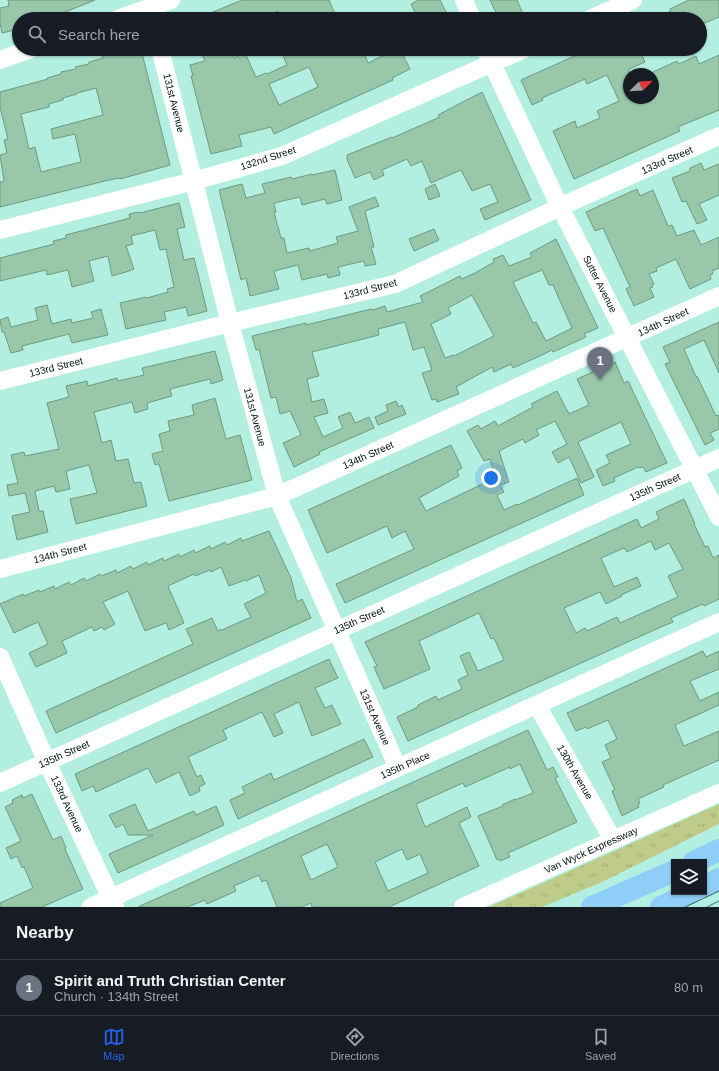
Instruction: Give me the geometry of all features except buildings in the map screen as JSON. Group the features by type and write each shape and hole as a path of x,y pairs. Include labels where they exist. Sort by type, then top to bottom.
{"highway":[{"path":"700,859 719,850"},
{"path":"592,907 671,872"},
{"path":"707,885 719,879"},
{"path":"661,907 687,895"}],"street":[{"path":"140,12 170,0"},
{"path":"464,0 469,12"},
{"path":"606,12 633,0"},
{"path":"0,60 12,56"},
{"name":"131st Avenue","path":"162,56 230,323 277,496 398,768"},
{"name":"132nd Street","path":"0,230 282,156 489,56"},
{"name":"Sutter Avenue","path":"489,56 560,207 719,517"},
{"name":"133rd Street","path":"0,382 230,323 395,284 560,207 719,136"},
{"name":"134th Street","path":"0,569 277,496 719,296"},
{"name":"135th Street","path":"0,783 719,458"},
{"name":"135th Place","path":"91,907 113,903 398,768 719,622"},
{"name":"133rd Avenue","path":"0,657 113,903"},
{"name":"130th Avenue","path":"537,705 613,840"},
{"name":"Van Wyck Expressway","path":"463,907 719,793"}],"green space":[{"path":"719,804 719,824 602,882 542,907 489,907"}],"tram line":[{"path":"685,907 719,891"},
{"path":"707,907 719,901"}],"place":[{"name":"Spirit and Truth Christian Center","path":"600,380"}]}
